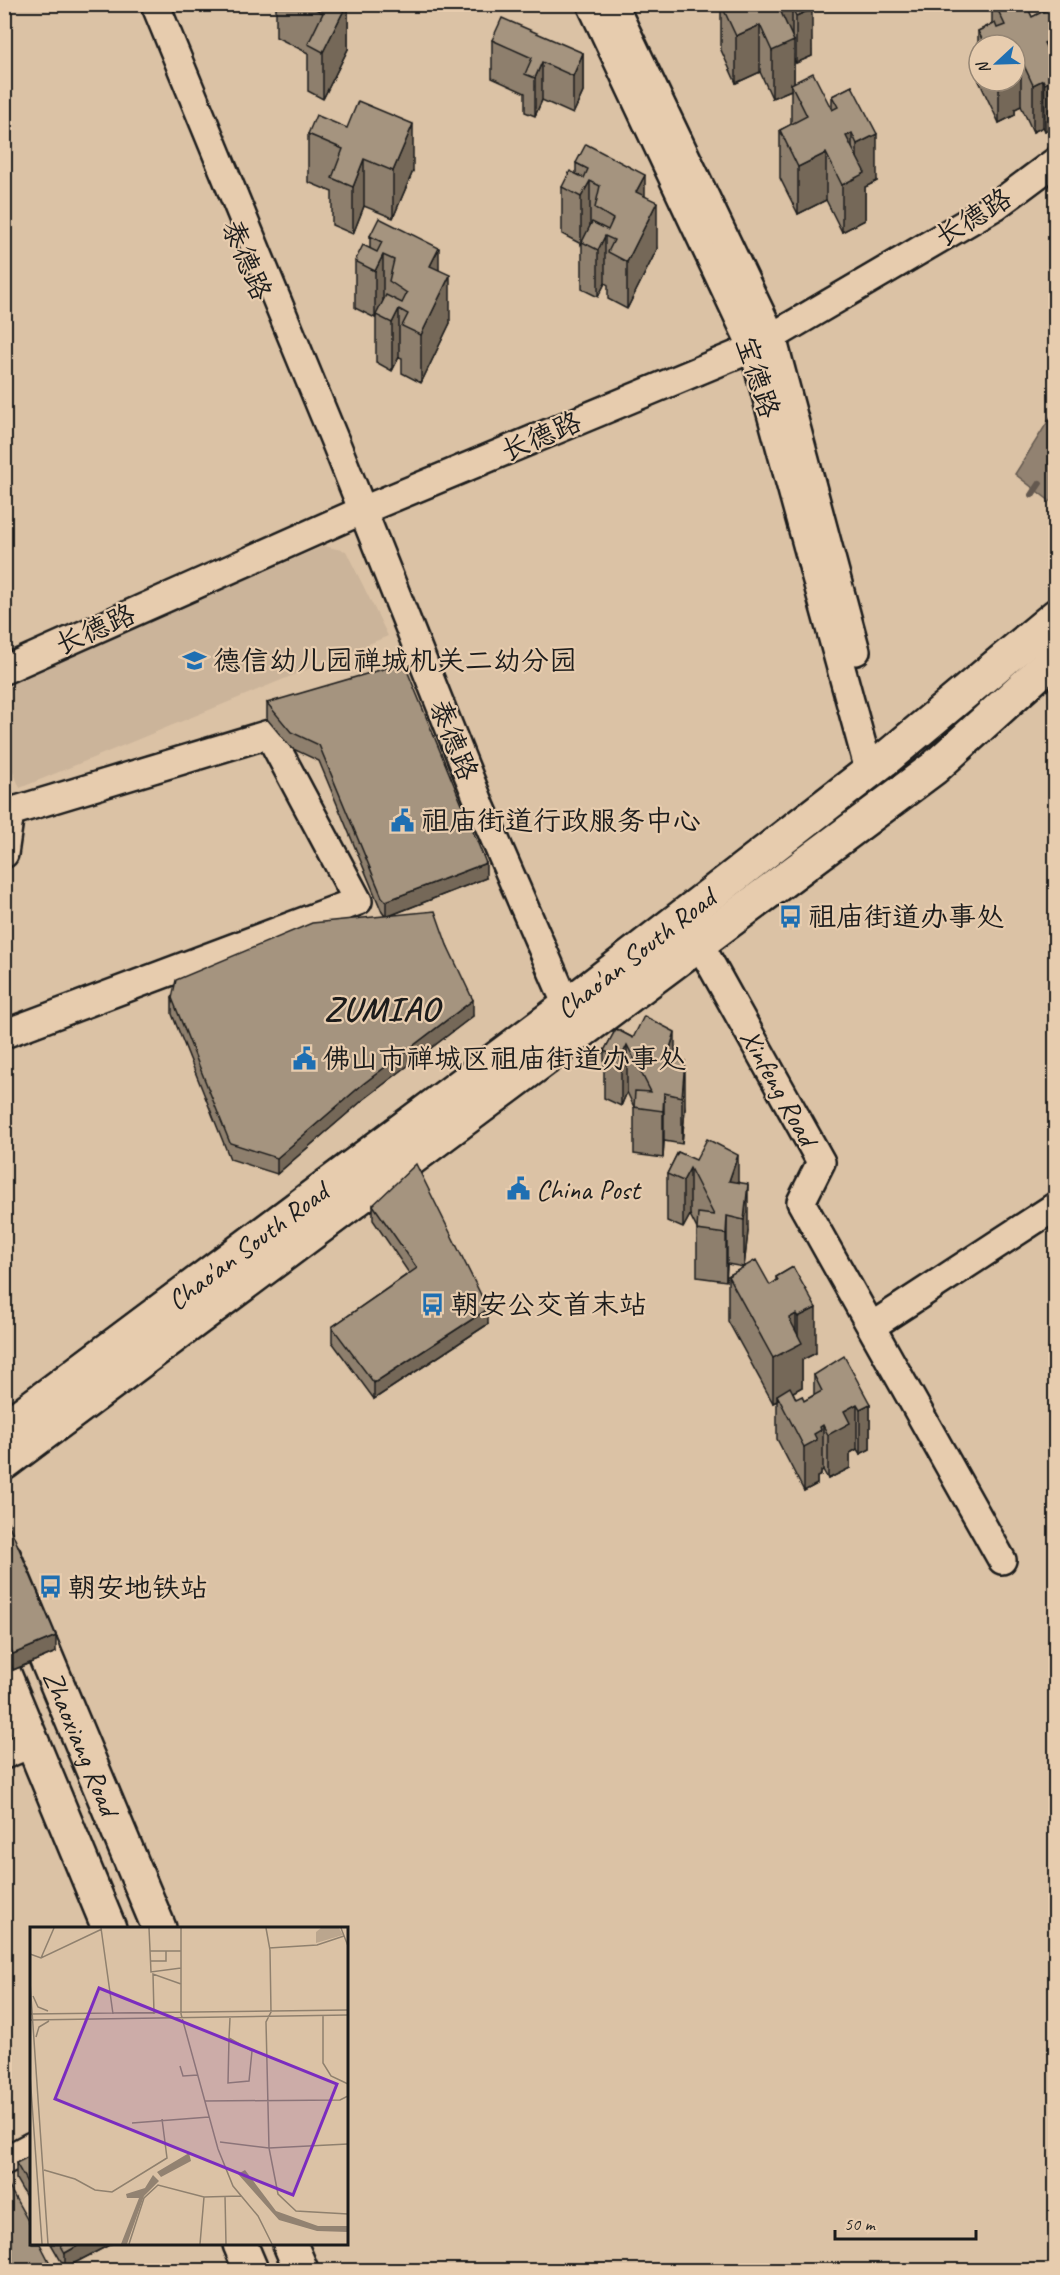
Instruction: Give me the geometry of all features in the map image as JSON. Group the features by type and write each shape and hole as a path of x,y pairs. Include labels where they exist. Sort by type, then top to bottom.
{"main road":[{"name":"Chao'an South Road","path":"4,1463 392,1187 573,1020 1056,616"},
{"name":"Chao'an South Road","path":"4,1428 573,1020 699,943 934,768 1056,657"},
{"name":"Zhaoxiang Road","path":"4,1557 158,1927"},
{"name":"Zhaoxiang Road","path":"4,1674 19,1749 109,1927"},
{"path":"240,2245 251,2271"},
{"path":"290,2245 301,2271"}],"street":[{"name":"泰德路","path":"141,4 328,455 362,511"},
{"name":"泰德路","path":"155,4 333,435 481,807 573,1020"},
{"name":"宝德路","path":"591,4 762,343"},
{"name":"宝德路","path":"613,4 762,343 877,765"},
{"name":"长德路","path":"4,670 362,511 762,343 997,205 1056,161"},
{"path":"4,854 10,812 268,734 358,901 4,1034"},
{"name":"Xinfeng Road","path":"699,943 821,1162 801,1202 1002,1560"},
{"path":"872,1326 1056,1206"},
{"path":"4,2161 30,2147"}],"shaded area":[{"path":"1055,410 1055,505 1015,474"},
{"name":"德信幼儿园禅城机关二幼分园","path":"324,546 346,551 388,636 20,788 5,752 4,684"}],"building":[{"path":"306,4 347,4 323,52 308,44 323,13"},
{"path":"721,4 810,4 812,9 796,16 792,7 781,12 794,41 772,51 760,25 736,36"},
{"path":"995,4 1026,4 1032,17 1056,5 1056,38 1044,43 1056,67 1056,79 1045,84 1043,80 1033,85 1027,72 1027,33 979,33 978,31 995,23 997,28 1005,25"},
{"path":"502,18 583,53 573,76 542,62 535,78 525,74 532,58 492,40"},
{"path":"813,73 832,110 838,107 832,96 852,86 877,134 857,144 852,133 846,136 865,173 842,185 826,153 798,167 780,130 807,116 791,84"},
{"path":"358,101 413,124 393,171 364,159 353,187 332,178 343,149 308,134 316,115 347,128"},
{"path":"586,144 645,175 636,192 657,202 627,262 608,252 614,240 605,236 598,250 582,242 592,222 608,230 613,219 595,208 600,186 590,181 581,197 562,187 570,171 584,178 588,169 576,163"},
{"path":"379,218 439,248 430,266 450,275 421,335 402,326 408,314 399,309 392,323 376,315 386,295 402,303 407,293 389,281 394,260 383,255 375,271 355,261 363,245 377,252 382,242 370,236"},
{"name":"祖庙街道行政服务中心","path":"404,663 486,863 386,901 382,897 319,745 291,732 267,703"},
{"name":"佛山市禅城区祖庙街道办事处","path":"435,911 447,945 473,1000 363,1084 277,1158 230,1143 172,998 176,980 312,923"},
{"path":"644,1016 675,1032 667,1058 685,1061 682,1097 664,1093 663,1111 634,1107 635,1091 651,1092 627,1045 621,1058 604,1051 616,1029 633,1038"},
{"path":"707,1139 738,1155 729,1181 748,1184 744,1220 727,1216 726,1234 697,1230 698,1213 714,1215 690,1168 683,1181 667,1174 678,1152 696,1160"},
{"name":"朝安公交首末站","path":"416,1164 488,1309 374,1383 332,1327 417,1268 373,1205"},
{"path":"756,1260 770,1285 778,1280 776,1277 793,1267 816,1308 798,1317 796,1314 789,1318 802,1343 773,1358 728,1276"},
{"path":"844,1356 870,1404 860,1409 857,1404 844,1411 850,1423 828,1435 823,1425 820,1427 821,1430 814,1434 817,1440 804,1447 777,1395 790,1387 796,1399 802,1396 804,1401 822,1391 814,1375"},
{"path":"4,1513 56,1636 13,1654 4,1634"},
{"path":"30,2156 30,2188 16,2163"},
{"path":"4,2178 30,2224 30,2245 41,2245 54,2271 4,2271"},
{"path":"61,2245 79,2245 65,2253"}],"waterway":[{"path":"1032,495 1040,483"}],"place":[{"name":"德信幼儿园禅城机关二幼分园","path":"195,660"},
{"name":"祖庙街道行政服务中心","path":"403,820"},
{"name":"祖庙街道办事处","path":"790,916"},
{"name":"佛山市禅城区祖庙街道办事处","path":"304,1058"},
{"name":"China Post","path":"518,1189"},
{"name":"朝安公交首末站","path":"433,1304"},
{"name":"朝安地铁站","path":"50,1587"}],"district":[{"name":"ZUMIAO","path":"382,1008"}]}
